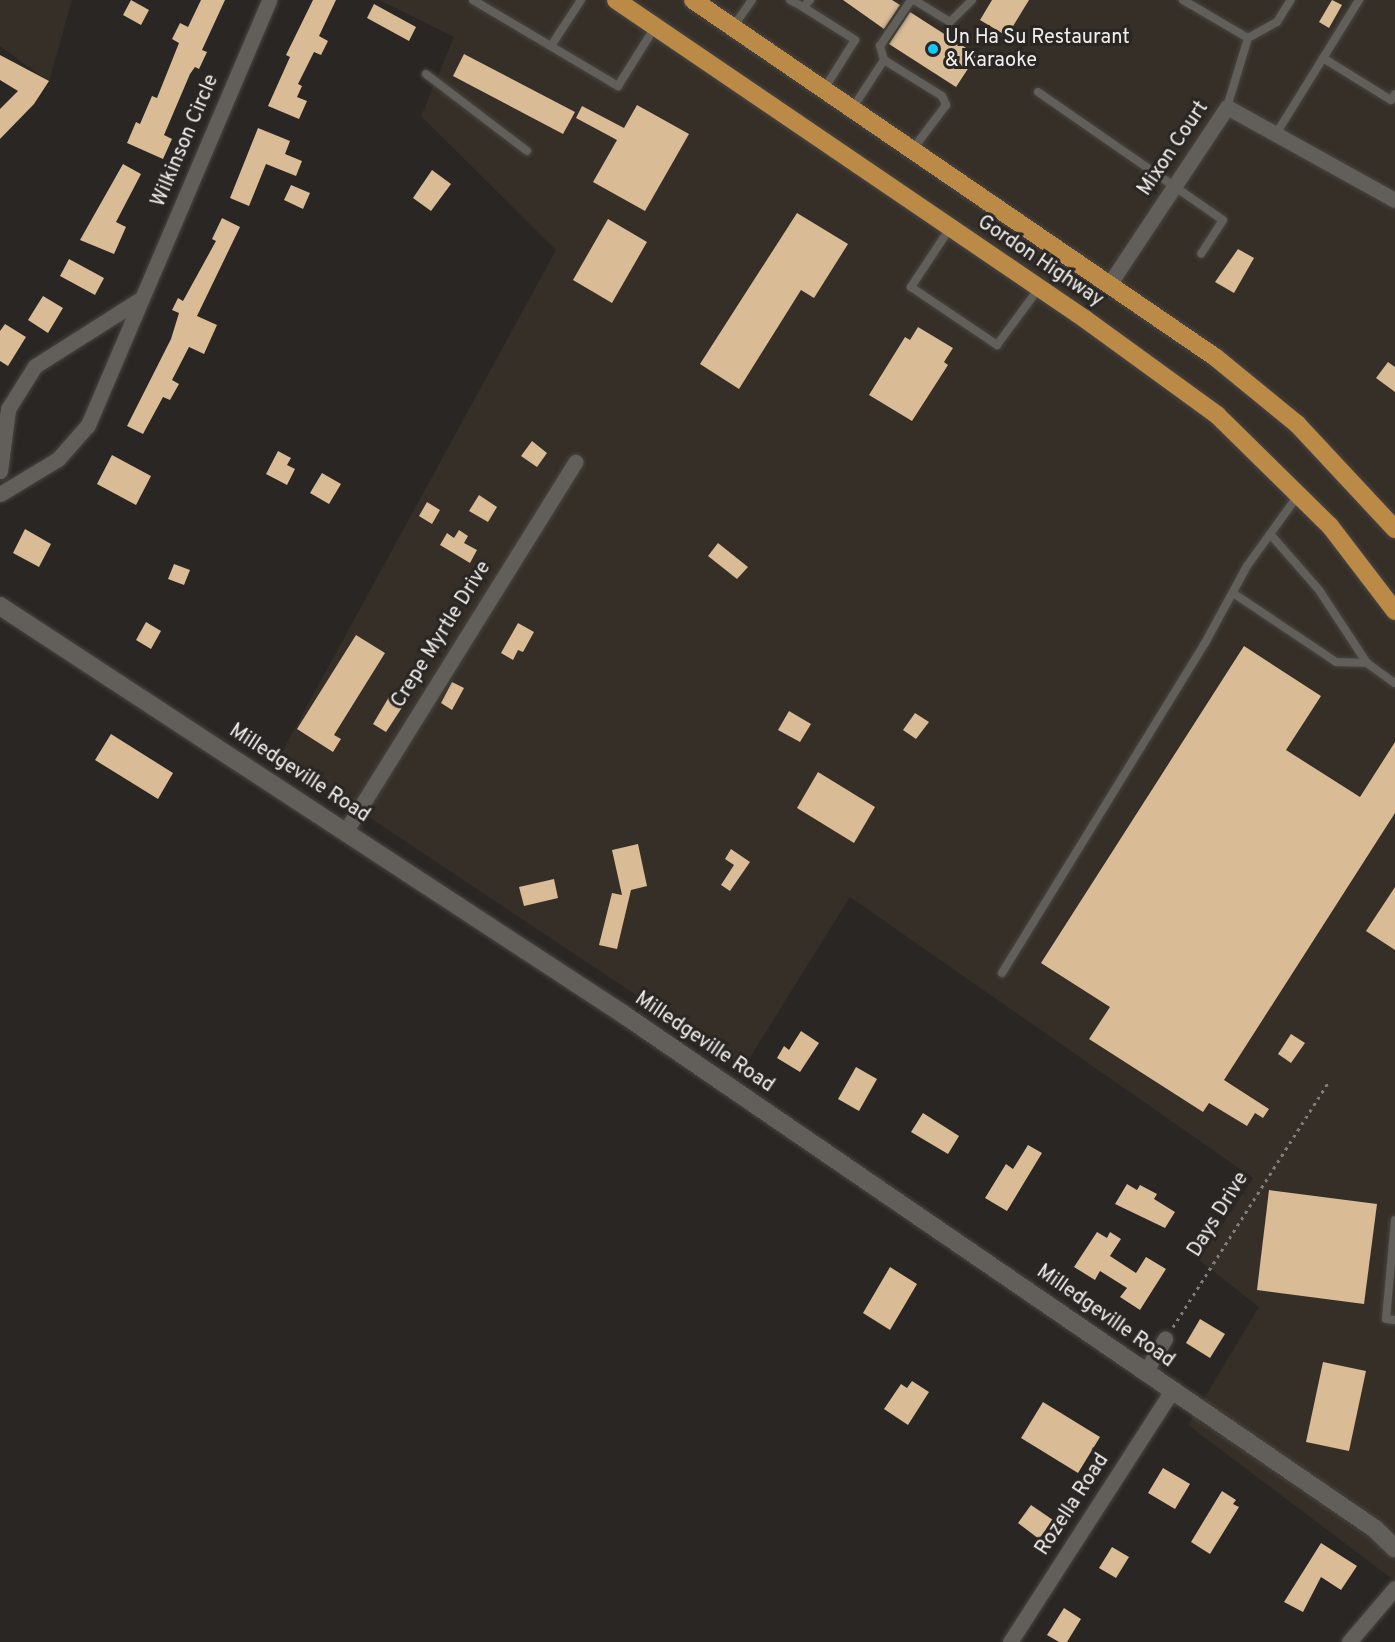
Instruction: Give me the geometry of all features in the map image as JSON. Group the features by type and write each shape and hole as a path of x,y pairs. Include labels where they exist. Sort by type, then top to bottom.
{"highway":[{"name":"Gordon Highway","path":"616,0 1039,288 1217,414 1330,526 1395,611"},
{"name":"Gordon Highway","path":"693,0 1110,283 1258,391 1334,460 1395,529"}],"street":[{"name":"Wilkinson Circle","path":"0,494 58,459 88,425 269,0"},
{"name":"Mixon Court","path":"1110,283 1227,107 1393,194"},
{"name":"Wilkinson Circle","path":"0,471 8,409 35,366 123,314 142,298"},
{"name":"Crepe Myrtle Drive","path":"345,832 575,462"},
{"name":"Milledgeville Road","path":"0,606 623,1014 1375,1529 1395,1548"},
{"path":"1145,1372 1165,1339"},
{"name":"Rozella Road","path":"1010,1642 1172,1391"},
{"name":"Milledgeville Road","path":"1375,1529 1395,1536"},
{"path":"1349,1642 1395,1588"}],"lane":[{"path":"473,0 618,86 655,27"},
{"path":"551,46 581,0"},
{"path":"733,27 752,0"},
{"path":"790,0 855,40 824,89"},
{"path":"803,7 810,0"},
{"path":"913,150 946,105 942,96 884,60 880,46 913,0 950,22 972,0"},
{"path":"1183,0 1248,38"},
{"path":"1227,107 1248,38 1277,22 1291,0"},
{"path":"1276,134 1359,0"},
{"path":"1323,58 1391,100 1395,94"},
{"path":"852,109 884,60"},
{"path":"426,74 527,151"},
{"path":"1038,92 1173,188 1223,220 1201,254"},
{"path":"951,228 911,287 997,345 1039,288"},
{"path":"1002,974 1233,593 1299,493"},
{"path":"1270,534 1319,591 1367,663 1395,683"},
{"path":"1233,593 1336,662 1367,663"},
{"path":"1395,1220 1386,1319 1395,1320"}],"path":[{"name":"Days Drive","path":"1165,1339 1329,1081"}],"shaded area":[{"path":"0,0 72,0 49,82 0,46"},
{"path":"379,0 1395,0 1395,1581 1188,1425 1259,1307 1199,1260 1253,1178 850,897 744,1067 279,757 556,250 421,116 454,37"}],"building":[{"path":"131,0 149,10 141,25 123,15"},
{"path":"201,0 225,0 202,50 207,52 199,69 195,67 190,74 164,135 172,139 163,159 127,143 136,122 140,124 152,96 157,98 179,43 172,39 180,23 188,27"},
{"path":"313,0 336,0 319,36 328,41 321,55 314,52 298,84 302,86 297,97 307,101 299,119 268,106 290,57 286,55"},
{"path":"843,0 892,0 900,5 884,29"},
{"path":"992,0 1029,0 1007,36 980,20"},
{"path":"1332,0 1342,5 1329,28 1319,22"},
{"path":"374,4 416,27 409,41 367,18"},
{"name":"Un Ha Su Restaurant & Karaoke","path":"910,12 977,55 956,87 889,44"},
{"path":"464,54 575,112 563,134 453,76"},
{"path":"0,55 49,81 34,104 0,139 0,109 18,91 0,80"},
{"path":"637,105 689,134 645,211 593,182 617,140 576,118 582,106 624,128"},
{"path":"258,128 290,141 285,154 302,161 296,176 266,164 249,206 230,198"},
{"path":"123,164 141,174 116,222 126,227 114,254 80,240"},
{"path":"432,170 451,184 431,211 413,198"},
{"path":"291,185 310,193 303,209 284,200"},
{"path":"797,213 848,244 814,298 801,290 739,389 700,364"},
{"path":"222,218 240,227 197,316 217,325 204,354 189,347 172,380 179,384 170,400 163,397 143,434 127,426 171,339 179,313 172,310 178,298 183,301 216,241 212,239"},
{"path":"608,219 647,242 612,303 573,280"},
{"path":"1238,249 1254,258 1234,293 1215,282"},
{"path":"69,259 104,278 95,295 60,276"},
{"path":"43,296 63,308 48,333 28,320"},
{"path":"5,324 26,337 8,366 0,361 0,331"},
{"path":"918,327 953,348 944,362 948,365 912,421 869,395 905,337 910,340"},
{"path":"1388,362 1395,367 1395,392 1376,378"},
{"path":"532,441 547,453 537,467 521,456"},
{"path":"278,451 291,458 287,465 295,469 287,485 266,474"},
{"path":"112,455 151,476 136,505 97,484"},
{"path":"322,473 341,484 329,504 310,493"},
{"path":"479,495 497,507 488,522 469,511"},
{"path":"427,502 440,510 432,524 419,516"},
{"path":"25,529 51,544 39,567 13,553"},
{"path":"459,530 468,536 464,543 477,550 470,563 440,545 447,533 454,538"},
{"path":"718,543 748,567 737,579 708,556"},
{"path":"174,564 190,570 184,585 168,579"},
{"path":"146,622 161,631 151,649 136,640"},
{"path":"518,623 534,632 523,652 518,650 513,660 501,653"},
{"path":"356,635 385,653 334,735 341,739 333,752 297,729"},
{"path":"1244,646 1321,696 1286,750 1360,797 1395,742 1395,813 1224,1080 1269,1109 1263,1118 1255,1113 1247,1126 1209,1103 1203,1112 1089,1039 1110,1007 1041,963"},
{"path":"452,682 464,688 452,710 441,703"},
{"path":"389,697 403,706 386,732 373,724"},
{"path":"789,711 811,724 800,742 778,730"},
{"path":"915,713 929,722 916,739 903,730"},
{"path":"111,734 173,773 158,799 95,760"},
{"path":"818,772 875,807 854,843 797,808"},
{"path":"638,844 647,886 631,890 617,949 599,945 612,893 622,895 612,850"},
{"path":"731,849 750,862 730,891 721,885 734,865 725,859"},
{"path":"554,879 558,898 524,906 519,887"},
{"path":"1395,887 1395,950 1366,931"},
{"path":"801,1031 819,1043 800,1072 777,1058 784,1046 789,1050"},
{"path":"1291,1034 1305,1043 1291,1063 1278,1054"},
{"path":"856,1067 877,1079 859,1111 838,1099"},
{"path":"923,1113 959,1136 948,1154 911,1132"},
{"path":"1028,1145 1042,1153 1007,1211 985,1198 1006,1164 1013,1169"},
{"path":"1127,1184 1137,1190 1140,1185 1157,1194 1154,1199 1175,1212 1165,1228 1115,1204"},
{"path":"1269,1190 1377,1204 1364,1304 1257,1290"},
{"path":"1097,1232 1107,1238 1110,1232 1121,1239 1110,1256 1136,1273 1146,1257 1166,1269 1140,1310 1120,1297 1127,1288 1100,1271 1095,1280 1074,1267"},
{"path":"890,1267 917,1284 890,1330 863,1313"},
{"path":"1200,1319 1225,1334 1210,1358 1186,1343"},
{"path":"1323,1362 1366,1371 1349,1451 1306,1442"},
{"path":"912,1381 929,1392 908,1425 884,1409 901,1384 907,1388"},
{"path":"1043,1402 1100,1437 1078,1473 1021,1438"},
{"path":"1163,1468 1190,1484 1175,1509 1148,1493"},
{"path":"1222,1491 1236,1500 1233,1504 1239,1507 1210,1554 1191,1542"},
{"path":"1031,1505 1053,1520 1039,1539 1018,1523"},
{"path":"1321,1543 1357,1566 1341,1590 1321,1577 1303,1612 1284,1602"},
{"path":"1112,1547 1129,1557 1116,1578 1099,1568"},
{"path":"1064,1608 1081,1619 1067,1642 1059,1642 1047,1635"}],"place":[{"name":"Un Ha Su Restaurant & Karaoke","path":"933,49"}]}
